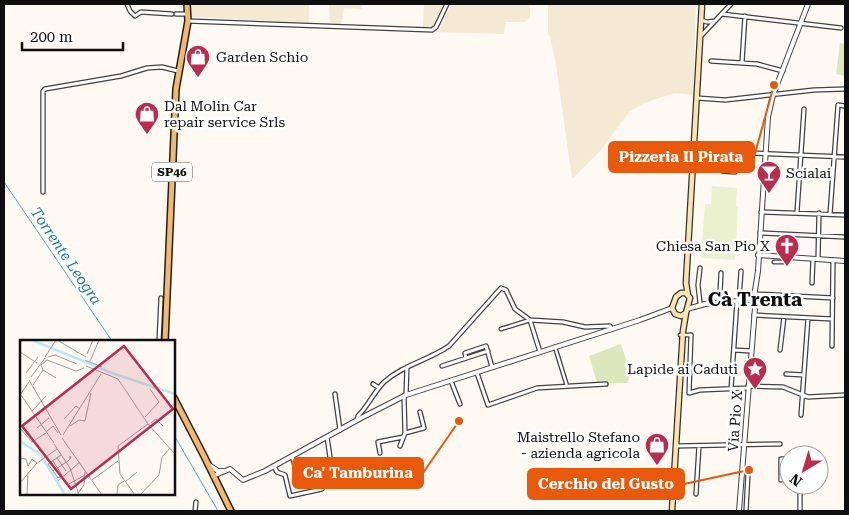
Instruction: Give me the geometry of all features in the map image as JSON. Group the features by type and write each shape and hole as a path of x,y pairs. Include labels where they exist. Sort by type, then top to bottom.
{"main road":[{"name":"SP46","path":"165,340 176,89 188,21 187,4"},
{"path":"672,511 682,334 689,297 686,283 702,4"},
{"path":"682,334 672,308 676,297 681,293 686,283"},
{"path":"681,293 689,297"},
{"path":"676,315 681,316 686,311"},
{"path":"175,400 231,511"}],"street":[{"path":"128,4 130,11 136,16 141,12 188,14"},
{"path":"188,21 369,28 434,28 447,4"},
{"path":"700,36 731,4"},
{"name":"Via Pio X","path":"740,511 754,315 752,301 756,300 768,117 773,95 808,4"},
{"path":"722,14 841,28"},
{"path":"742,62 746,16"},
{"path":"701,22 715,20"},
{"path":"701,22 710,26"},
{"path":"711,61 757,64 782,71"},
{"path":"43,192 43,91 45,89 121,76 146,68 162,67 178,71"},
{"path":"696,98 725,100 814,90 845,89"},
{"path":"830,214 838,105 845,106"},
{"path":"797,212 804,109"},
{"path":"736,156 735,172 722,170 722,156 765,153 845,157"},
{"path":"761,212 845,215"},
{"path":"812,284 819,214"},
{"path":"760,233 845,237"},
{"path":"758,255 845,261"},
{"path":"832,346 833,260"},
{"path":"774,262 784,262"},
{"path":"700,268 698,285 700,303"},
{"path":"731,389 741,271"},
{"path":"721,273 721,302"},
{"path":"357,420 379,388 389,378 407,367 442,352 450,346 501,288 506,290 515,309 530,320 540,352"},
{"path":"755,295 833,298"},
{"path":"689,297 705,304"},
{"path":"159,340 161,298"},
{"path":"686,311 705,304 738,300 752,301"},
{"path":"213,476 230,469 243,480 274,466 405,396 660,314 672,308"},
{"path":"660,314 676,315"},
{"path":"754,315 832,320"},
{"path":"780,350 784,317"},
{"path":"801,415 808,318"},
{"path":"501,329 530,320 563,322 585,327 610,326 612,329"},
{"path":"682,334 691,335 689,393 695,390 783,387 808,397 845,395"},
{"path":"555,347 567,386"},
{"path":"734,350 751,351"},
{"path":"442,366 488,351 492,367"},
{"path":"400,446 404,435 407,367"},
{"path":"477,373 488,404 536,388 606,384"},
{"path":"786,374 804,375"},
{"path":"451,381 460,404"},
{"path":"373,384 379,388"},
{"path":"335,394 340,430"},
{"path":"380,454 378,442 424,428 420,412"},
{"path":"326,437 333,478"},
{"path":"676,446 780,444"},
{"path":"696,494 699,446"},
{"path":"292,456 300,482"},
{"path":"208,464 218,471 223,471"},
{"path":"274,466 277,472 285,475 290,496 322,488"},
{"path":"746,511 748,474"},
{"path":"800,495 800,511"},
{"path":"195,511 196,502"}],"shaded area":[{"path":"191,4 309,4 309,23 191,17"},
{"path":"329,4 363,4 361,9 344,8 341,24 330,23"},
{"path":"424,4 445,4 434,27 423,27"},
{"path":"451,4 530,4 530,18 524,22 506,22 504,34 433,32 439,30"},
{"path":"548,4 696,4 693,95 674,93 644,103 629,112 600,151 572,179 556,65 550,36 548,35"}],"green space":[{"path":"840,43 845,44 845,76 836,74"},
{"path":"712,186 737,188 735,260 701,258 705,204 711,204"},
{"path":"621,344 630,372 628,383 597,383 589,356"}],"waterway":[{"name":"Torrente Leogra","path":"4,182 111,340"},
{"name":"Torrente Leogra","path":"175,437 218,511"}],"place":[{"name":"Garden Schio","path":"198,78"},
{"name":"Pizzeria Il Pirata","path":"774,85"},
{"name":"Dal Molin Car repair service Srls","path":"147,135"},
{"name":"Scialai","path":"769,194"},
{"name":"Chiesa San Pio X","path":"787,267"},
{"name":"Lapide ai Caduti","path":"755,390"},
{"name":"Ca' Tamburina","path":"459,421"},
{"name":"Maistrello Stefano - azienda agricola","path":"657,466"},
{"name":"Cerchio del Gusto","path":"749,470"}],"district":[{"name":"Cà Trenta","path":"755,299"}]}
